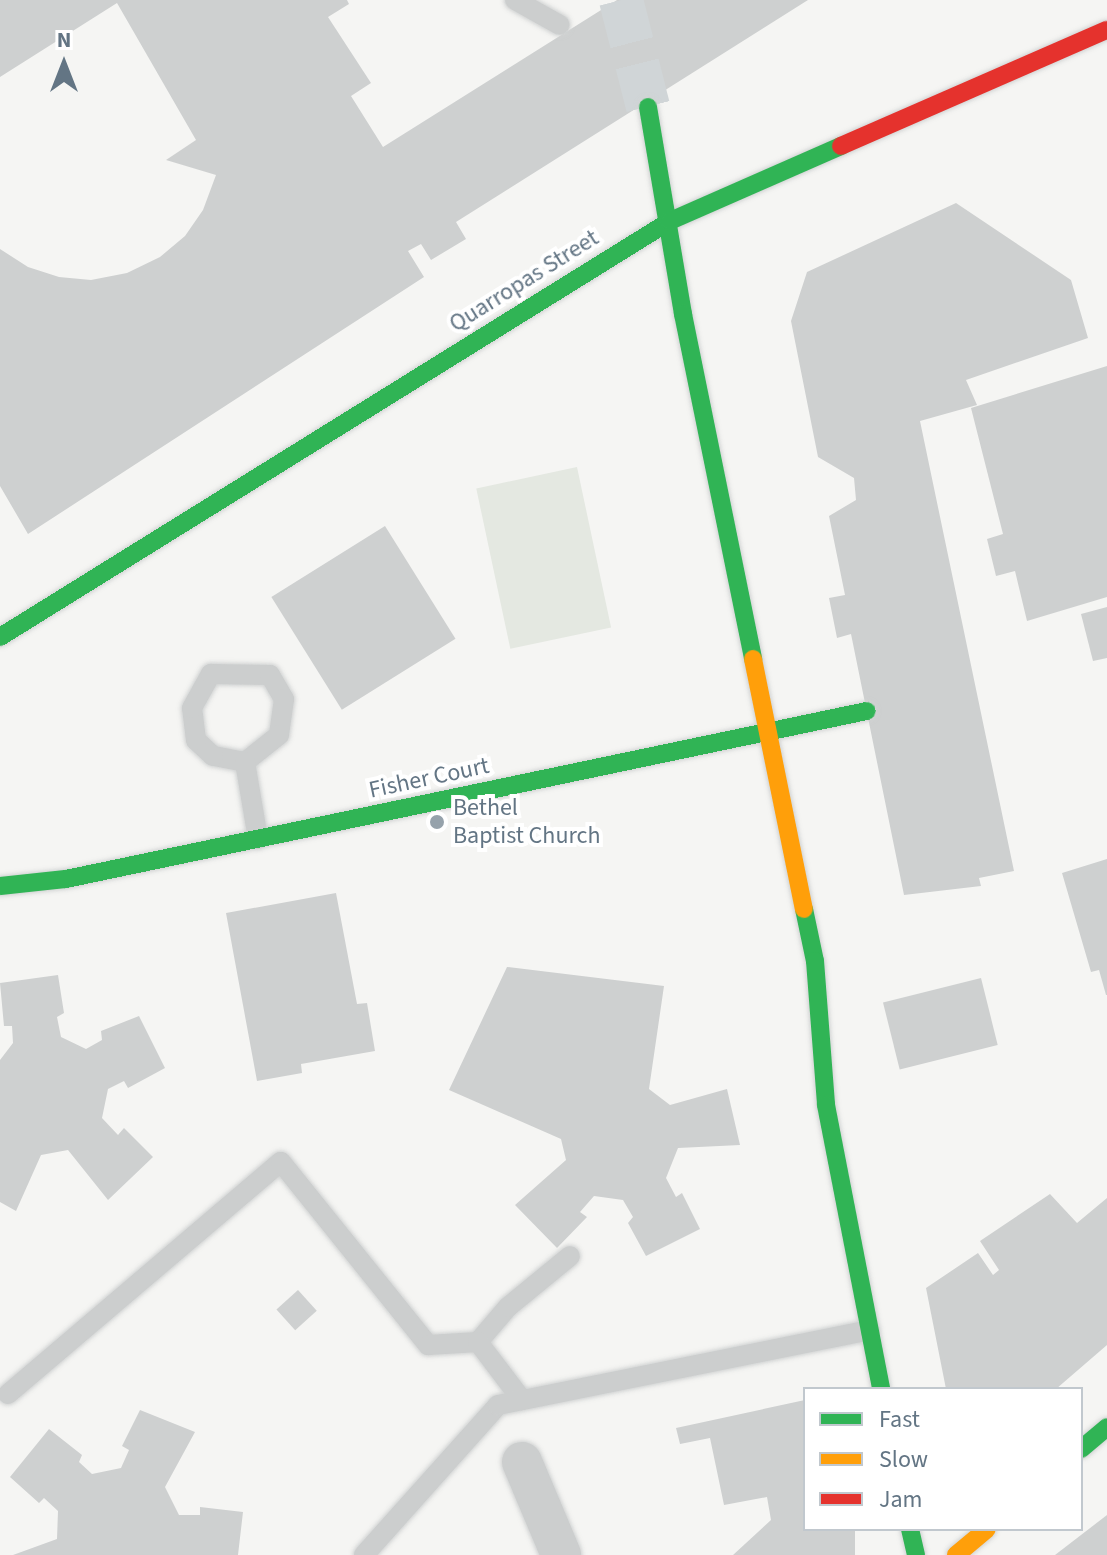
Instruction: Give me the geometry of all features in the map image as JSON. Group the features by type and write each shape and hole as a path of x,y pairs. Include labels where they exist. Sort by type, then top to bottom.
{"street":[{"name":"Quarropas Street","path":"0,637 670,221 1107,30"},
{"path":"648,107 670,221 683,314 815,961 826,1105 881,1387"},
{"name":"Fisher Court","path":"0,886 66,879 867,711"},
{"path":"1083,1447 1107,1427"},
{"path":"522,1462 561,1555"},
{"path":"910,1531 916,1555"},
{"path":"956,1555 985,1531"}],"lane":[{"path":"515,0 560,25"},
{"path":"211,674 270,675 284,699 279,735 245,762 213,756 196,740 192,708 211,674"},
{"path":"245,762 258,839"},
{"path":"8,1394 281,1162 428,1345 478,1342 508,1307 570,1256"},
{"path":"364,1555 498,1405 870,1330"},
{"path":"478,1342 522,1400"}],"shaded area":[{"path":"577,467 611,627 510,649 476,488"}],"building":[{"path":"0,0 347,0 349,4 328,17 371,83 351,96 383,147 617,0 808,0 456,222 466,239 431,260 421,244 408,251 424,277 28,534 0,486 0,249 28,267 59,277 91,280 127,273 160,257 185,236 203,210 216,175 166,160 196,140 117,3 0,77"},
{"path":"956,203 1071,280 1088,338 966,380 977,405 920,421 1014,871 979,878 981,886 904,895 851,634 837,638 829,598 845,595 829,516 856,500 854,478 818,457 791,321 807,272"},
{"path":"1107,366 1107,597 1027,621 1015,571 996,576 987,539 1003,534 971,408"},
{"path":"385,526 455,639 342,710 271,597"},
{"path":"1107,607 1107,658 1093,661 1081,614"},
{"path":"1107,859 1106,995 1099,970 1091,972 1062,873"},
{"path":"336,893 357,1004 367,1003 375,1051 301,1064 302,1073 257,1081 226,913"},
{"path":"507,967 664,986 649,1089 670,1105 727,1089 740,1145 678,1148 666,1178 676,1197 682,1193 700,1229 646,1256 628,1223 633,1217 623,1200 594,1196 580,1212 587,1217 557,1248 515,1205 566,1160 561,1139 449,1090"},
{"path":"58,975 64,1013 57,1017 61,1037 86,1049 102,1040 101,1031 139,1016 165,1068 128,1088 124,1081 108,1089 102,1118 118,1135 124,1128 153,1157 108,1200 68,1150 41,1155 16,1211 0,1202 0,1060 13,1043 12,1026 4,1026 0,983"},
{"path":"981,978 998,1045 900,1069 883,1002"},
{"path":"1050,1194 1077,1223 1107,1198 1107,1345 1058,1387 946,1387 926,1288 978,1253 993,1275 999,1270 980,1241"},
{"path":"298,1290 317,1311 295,1330 276,1309"},
{"path":"803,1400 803,1531 855,1531 855,1555 733,1555 771,1520 767,1497 724,1505 710,1438 680,1444 676,1428"},
{"path":"140,1410 195,1432 165,1487 179,1515 200,1515 200,1507 243,1512 238,1555 13,1555 57,1539 58,1511 44,1498 39,1503 10,1477 49,1429 82,1455 79,1462 92,1474 121,1468 129,1450 122,1446"},
{"path":"1107,1515 1107,1555 1055,1555"}],"tunnel":[{"path":"621,0 648,107"}],"traffic: fast":[{"path":"648,107 683,314 753,659"},
{"path":"0,637 670,221 841,146"},
{"path":"0,886 66,879 867,711"},
{"path":"804,909 815,961 826,1105 881,1387"},
{"path":"1083,1447 1107,1427"},
{"path":"910,1531 916,1555"}],"traffic: slow":[{"path":"753,659 804,909"},
{"path":"956,1555 985,1531"}],"traffic: jam":[{"path":"841,146 1107,30"}],"place":[{"name":"Bethel Baptist Church","path":"437,822"}]}
